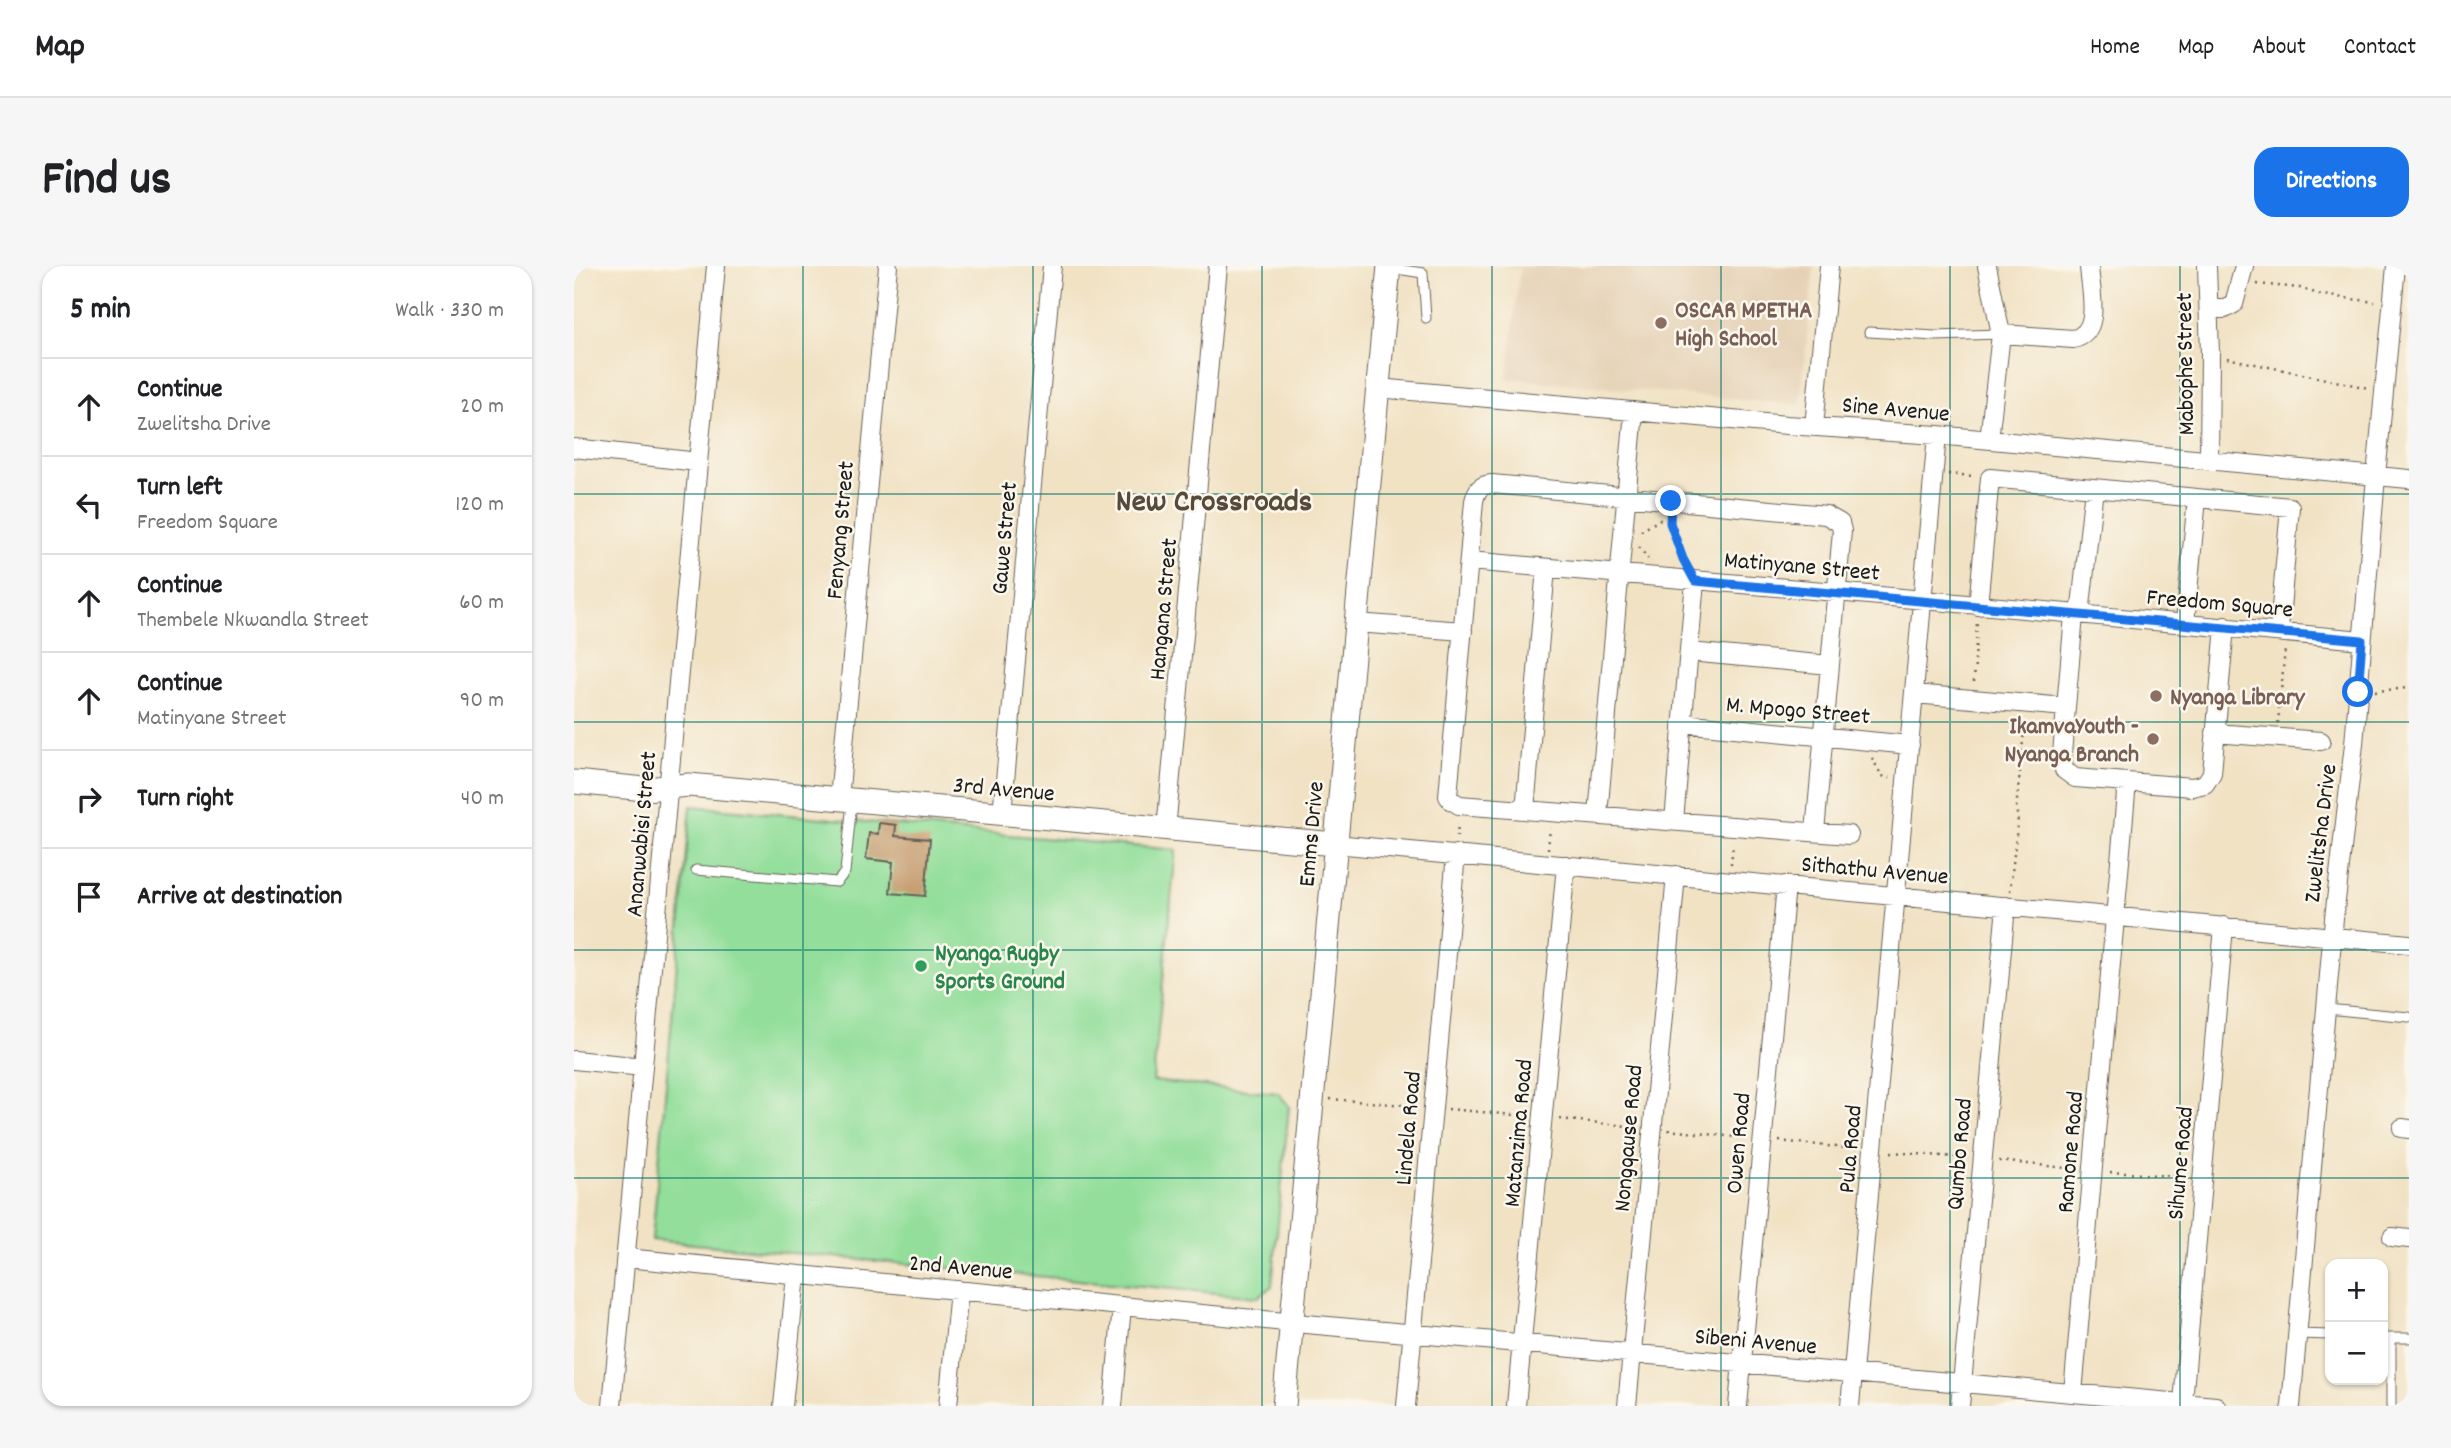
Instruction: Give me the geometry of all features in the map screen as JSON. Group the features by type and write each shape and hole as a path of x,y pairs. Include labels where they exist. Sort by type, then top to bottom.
{"street":[{"name":"Ananwabisi Street","path":"612,1406 716,266"},
{"name":"Fenyang Street","path":"846,800 888,266"},
{"name":"Gawe Street","path":"1002,814 1052,266"},
{"name":"Hangana Street","path":"1166,830 1218,266"},
{"path":"1814,426 1829,266"},
{"path":"1987,266 2001,334 1989,440"},
{"path":"2001,334 2073,339 2083,336 2092,323 2089,266"},
{"name":"Mabophe Street","path":"2207,266 2209,461"},
{"name":"Zwelitsha Drive","path":"2291,1406 2332,936 2358,692 2396,266"},
{"name":"Emms Drive","path":"1284,1406 1389,267"},
{"path":"2209,309 2230,307 2236,300 2242,274"},
{"name":"Sine Avenue","path":"1378,388 1937,435 2409,479"},
{"path":"1598,815 1620,575 1628,537 1627,497 1634,411"},
{"name":"Pula Road","path":"1850,1406 1937,435"},
{"path":"574,448 698,462"},
{"path":"1978,606 1990,478 2290,507 2282,631"},
{"path":"1815,832 1842,531 1840,523 1826,516 1627,497 1486,485 1476,491 1448,796 1460,805 1849,835"},
{"path":"2094,488 2066,707 2062,754 2064,770 2075,778 2192,788 2205,784 2212,773 2225,626"},
{"path":"2185,623 2197,498"},
{"name":"Matinyane Street","path":"1469,561 1978,606"},
{"path":"1525,810 1546,568"},
{"path":"1674,821 1695,581"},
{"name":"Freedom Square","path":"1978,606 2362,640"},
{"path":"1356,623 1463,631"},
{"path":"1689,652 1830,665"},
{"path":"1914,694 2066,707"},
{"name":"M. Mpogo Street","path":"1682,723 1910,745"},
{"path":"2216,733 2321,741"},
{"name":"3rd Avenue","path":"574,782 645,789 688,785 1335,844"},
{"name":"Ramone Road","path":"2073,1393 2127,782"},
{"name":"Sithathu Avenue","path":"1335,844 2409,944"},
{"name":"Lindela Road","path":"1406,1406 1456,854"},
{"name":"Matanzima Road","path":"1516,1406 1566,864"},
{"name":"Nongqause Road","path":"1627,1406 1676,875"},
{"name":"Owen Road","path":"1738,1406 1786,885"},
{"name":"Qumbo Road","path":"1959,1406 2006,906"},
{"name":"Sihume Road","path":"2183,1403 2224,926"},
{"path":"574,1060 643,1067"},
{"name":"2nd Avenue","path":"626,1258 1292,1322"},
{"path":"783,1406 796,1275"},
{"path":"948,1406 959,1290"},
{"path":"1113,1406 1122,1306"},
{"name":"Sibeni Avenue","path":"1292,1322 2216,1406"}],"lane":[{"path":"1389,267 1423,273 1426,318"},
{"path":"1869,332 1935,336 2001,334"},
{"path":"696,870 837,882 845,873 846,800"},
{"path":"2327,1009 2409,1017"},
{"path":"2297,1334 2325,1335"},
{"path":"2388,1338 2409,1338"},
{"path":"2388,1355 2391,1406"}],"path":[{"path":"2242,274 2321,295 2392,303"},
{"path":"2210,354 2384,391"},
{"path":"1933,472 1990,478"},
{"path":"1662,578 1628,537 1671,512 1670,523 1683,559 1695,581"},
{"path":"1973,699 1978,606"},
{"path":"2276,737 2282,631"},
{"path":"2358,692 2409,688"},
{"path":"2006,906 2018,817 2016,810 2026,704"},
{"path":"1863,740 1882,775 1907,783"},
{"path":"1456,854 1460,805"},
{"path":"1546,863 1552,812"},
{"path":"1729,880 1735,826"}],"shaded area":[{"name":"OSCAR MPETHA High School","path":"1489,266 1814,266 1800,405 1507,378 1520,269"}],"green space":[{"name":"Nyanga Rugby Sports Ground","path":"691,806 1176,850 1153,1081 1278,1093 1289,1106 1272,1286 1258,1297 652,1240"}],"building":[{"path":"879,823 896,825 895,836 930,839 925,896 890,893 893,862 866,859 869,833 878,834"}],"place":[{"name":"OSCAR MPETHA High School","path":"1661,323"},
{"name":"Nyanga Library","path":"2156,696"},
{"name":"IkamvaYouth - Nyanga Branch","path":"2153,739"},
{"name":"Nyanga Rugby Sports Ground","path":"921,966"}],"district":[{"name":"New Crossroads","path":"1214,499"}],"route":[{"path":"1671,501 1670,523 1683,559 1695,581 2362,640 2358,692"}]}
